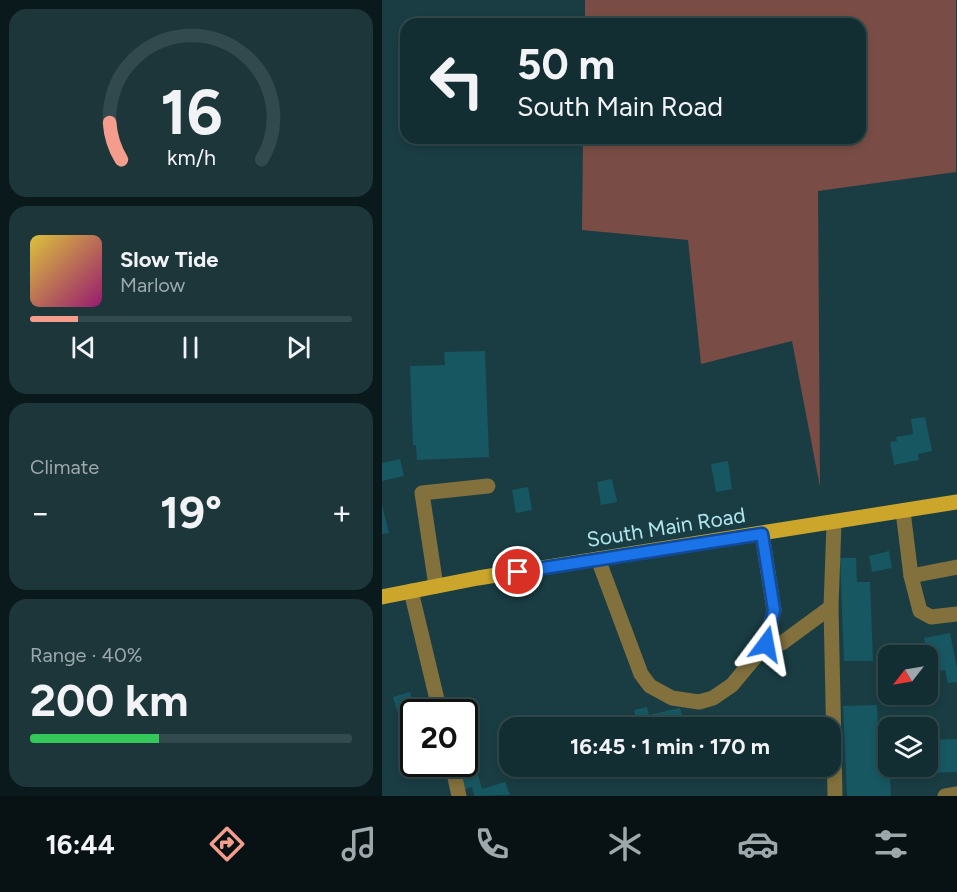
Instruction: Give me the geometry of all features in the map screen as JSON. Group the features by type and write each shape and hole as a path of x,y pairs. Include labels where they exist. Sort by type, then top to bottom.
{"main road":[{"name":"South Main Road","path":"382,597 598,559 956,502"}],"street":[{"path":"436,586 422,492 488,486"},
{"path":"903,511 911,576 920,611 931,617 956,614"},
{"path":"834,523 831,607 835,796"},
{"path":"598,559 641,674 650,686 672,698 699,702 713,698 732,685 766,644 774,610 762,534"},
{"path":"911,576 956,567"},
{"path":"411,591 437,699"},
{"path":"766,644 774,646 782,643 831,607"},
{"path":"455,777 459,796"},
{"path":"945,796 956,794"}],"shaded area":[{"path":"585,0 956,0 956,172 818,191 820,487 792,341 701,364 688,240 582,230 583,144 866,144 866,18 585,18"}],"building":[{"path":"485,351 489,457 417,460 416,445 413,445 410,366 445,365 444,352"},
{"path":"925,417 932,451 918,454 919,460 894,465 890,442 897,441 896,437 913,434 911,419"},
{"path":"400,459 404,476 382,481 382,463"},
{"path":"728,461 732,489 716,492 711,464"},
{"path":"612,479 617,502 601,505 597,482"},
{"path":"528,487 532,510 516,513 512,490"},
{"path":"382,505 389,533 382,534"},
{"path":"889,551 892,568 872,572 869,556"},
{"path":"840,558 856,558 857,582 870,582 873,661 844,661"},
{"path":"950,633 957,668 957,682 948,683 945,670 938,671 938,645 925,645 924,638"},
{"path":"410,692 412,699 400,699 400,721 393,697"},
{"path":"877,705 878,777 890,777 891,796 847,796 843,706"},
{"path":"647,707 649,715 680,708 682,717 636,717 634,710"},
{"path":"957,739 957,772 938,773 938,740"},
{"path":"478,775 482,789 505,782 510,795 474,796 472,787 463,790 460,780 478,777"}],"route":[{"path":"518,572 762,534 774,610 766,644"}]}
